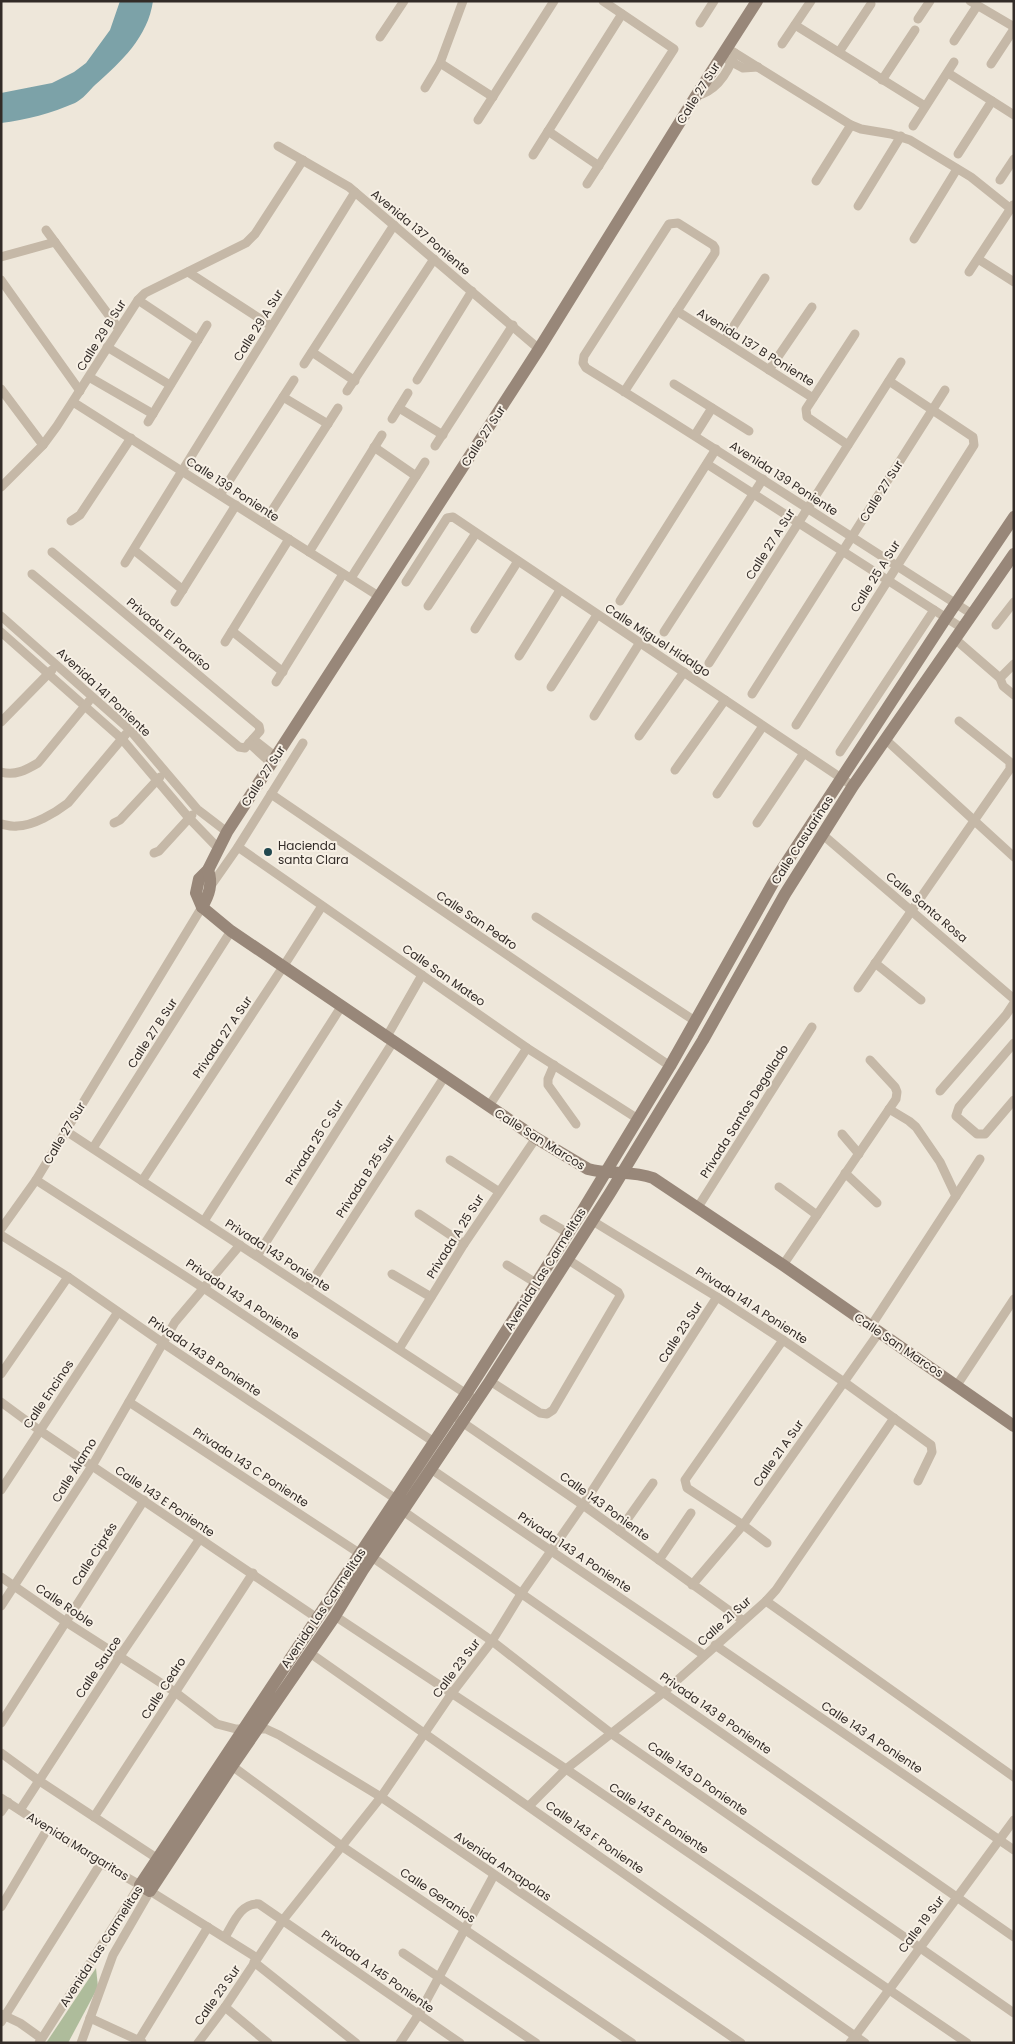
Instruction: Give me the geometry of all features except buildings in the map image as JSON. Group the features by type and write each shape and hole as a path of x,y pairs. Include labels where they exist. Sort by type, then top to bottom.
{"street":[{"path":"380,37 404,1"},
{"path":"425,88 440,63 463,1"},
{"path":"478,120 554,1"},
{"path":"587,184 674,49 603,1"},
{"name":"Calle 27 Sur","path":"202,907 197,897 196,888 199,879 208,870 227,832 540,349 696,96 729,55 757,1"},
{"path":"782,44 811,1"},
{"path":"918,19 930,1"},
{"path":"700,23 710,3"},
{"path":"954,41 973,3 1014,28 991,64"},
{"path":"839,52 871,4"},
{"path":"533,155 622,14"},
{"path":"795,25 925,106"},
{"path":"882,80 915,30"},
{"path":"729,55 758,67 851,125 861,129 901,136 957,168 1012,206 969,272"},
{"path":"913,126 954,62"},
{"path":"440,63 492,96"},
{"path":"948,73 1014,115"},
{"path":"958,154 992,101"},
{"path":"816,180 851,125"},
{"path":"548,131 599,166"},
{"path":"858,206 901,136"},
{"name":"Avenida 137 Poniente","path":"278,146 355,192 540,349"},
{"path":"1000,180 1014,159"},
{"name":"Calle 29 B Sur","path":"1,487 43,445 73,402 138,300 145,293 246,242 255,234 303,160"},
{"path":"914,239 957,168"},
{"name":"Calle 29 A Sur","path":"125,563 355,192"},
{"name":"Avenida 139 Poniente","path":"677,311 716,248 713,244 678,223 669,224 584,356 583,363 586,368 695,435 972,614"},
{"path":"304,364 394,225"},
{"path":"46,230 119,329"},
{"path":"1,256 55,242"},
{"path":"347,391 434,258"},
{"path":"978,259 1014,282"},
{"path":"188,272 271,326"},
{"path":"724,341 765,278"},
{"path":"1,280 80,391"},
{"path":"417,380 472,291"},
{"path":"138,300 198,340"},
{"path":"769,370 812,307"},
{"path":"624,392 677,311"},
{"name":"Avenida 137 B Poniente","path":"677,311 813,398 806,409 807,417 848,445"},
{"path":"436,446 513,325"},
{"path":"89,377 150,418 207,326"},
{"path":"813,398 855,334"},
{"path":"107,348 170,385"},
{"path":"312,352 355,381"},
{"name":"Calle 27 A Sur","path":"709,663 901,362"},
{"path":"220,495 294,380"},
{"path":"889,381 932,410"},
{"path":"674,384 750,431"},
{"path":"1,390 43,445"},
{"name":"Calle 27 Sur","path":"752,694 945,390"},
{"path":"392,419 408,393"},
{"path":"284,397 328,424"},
{"name":"Calle 139 Poniente","path":"73,402 380,597"},
{"path":"264,523 338,408"},
{"path":"399,408 443,435"},
{"path":"695,435 712,408"},
{"name":"Calle 25 A Sur","path":"796,725 974,445 973,437 932,410"},
{"path":"309,552 382,435"},
{"path":"71,521 80,515 131,438"},
{"path":"374,447 416,476"},
{"path":"620,601 716,449"},
{"path":"276,682 425,462"},
{"path":"707,464 946,618 958,634 1000,678 1003,686 1014,695"},
{"path":"664,632 763,479"},
{"path":"175,602 236,505"},
{"name":"Calle Miguel Hidalgo","path":"406,582 449,516 476,532 639,644 684,672 853,786"},
{"name":"Calle Casuarinas","path":"606,1172 670,1066 773,883 1014,517"},
{"path":"428,606 476,532"},
{"path":"225,642 289,539"},
{"path":"134,550 183,590"},
{"name":"Privada El Paraíso","path":"52,552 259,726 260,731 251,741"},
{"name":"Calle Casuarinas","path":"622,1172 703,1040 785,894 853,786 1014,554"},
{"path":"475,628 518,561"},
{"path":"32,574 239,747 246,748 251,741 274,760"},
{"path":"519,656 560,590"},
{"path":"996,626 1014,602"},
{"path":"840,752 934,610"},
{"path":"551,688 597,615"},
{"name":"Avenida 141 Poniente","path":"1,616 130,730 197,809 227,832"},
{"path":"2,635 13,626"},
{"path":"232,631 282,672"},
{"name":"Avenida 141 Poniente","path":"2,635 86,705 122,739 189,818 218,848"},
{"path":"594,716 639,644"},
{"path":"1000,678 1014,664"},
{"path":"1,722 57,665"},
{"path":"639,736 684,672"},
{"path":"1,772 7,774 17,773 27,770 38,763 93,696"},
{"path":"675,770 725,700"},
{"path":"858,988 1012,765 959,721"},
{"path":"717,794 763,726"},
{"path":"1,824 27,825 60,809 68,803 130,730"},
{"path":"885,739 1014,857"},
{"path":"210,888 238,847 303,742"},
{"path":"757,823 804,753"},
{"path":"114,823 120,820 165,771"},
{"name":"Calle San Pedro","path":"271,794 670,1066"},
{"path":"154,853 159,851 197,809"},
{"name":"Calle Santa Rosa","path":"822,835 1014,999"},
{"name":"Calle San Mateo","path":"238,847 528,1048 638,1119"},
{"name":"Calle 27 Sur","path":"3,1223 36,1180 202,907 210,888 208,870"},
{"name":"Privada 27 A Sur","path":"142,1181 284,967 322,906"},
{"name":"Calle San Marcos","path":"202,907 231,931 536,1138 588,1170 636,1173 653,1178 784,1265 1014,1426"},
{"path":"536,917 695,1021"},
{"name":"Calle 27 B Sur","path":"93,1148 231,931"},
{"path":"876,963 921,1000"},
{"name":"Privada 25 C Sur","path":"257,1256 390,1040 422,975"},
{"path":"940,1091 1006,1015 1014,1003"},
{"path":"204,1221 341,1006"},
{"name":"Privada Santos Degollado","path":"698,1207 812,1027"},
{"path":"1014,1043 959,1107 956,1116 977,1134 985,1134 1014,1100"},
{"path":"488,1106 528,1048"},
{"path":"784,1265 896,1099 897,1092 870,1060"},
{"path":"554,1065 548,1079 548,1085 576,1124"},
{"name":"Privada B 25 Sur","path":"307,1289 445,1076"},
{"path":"889,1109 916,1127 940,1162 956,1196"},
{"name":"Privada 143 Poniente","path":"66,1131 471,1397"},
{"path":"842,1134 859,1154"},
{"name":"Privada A 25 Sur","path":"398,1349 498,1190 536,1138"},
{"name":"Calle 21 A Sur","path":"692,1585 743,1525 844,1382 980,1159"},
{"path":"450,1160 498,1190"},
{"name":"Avenida Las Carmelitas","path":"40,2040 145,1888 258,1730 431,1469 457,1419 536,1283 606,1172"},
{"name":"Avenida Las Carmelitas","path":"471,1397 490,1381 622,1172"},
{"path":"845,1173 877,1203"},
{"name":"Privada 143 A Poniente","path":"36,1180 205,1288 434,1442"},
{"path":"779,1187 817,1214"},
{"path":"420,1214 464,1244"},
{"path":"544,1219 568,1233"},
{"name":"Privada 141 A Poniente","path":"592,1220 717,1297 782,1340 844,1382 932,1448 918,1481"},
{"name":"Privada 143 B Poniente","path":"1,1235 68,1276 163,1343 396,1499"},
{"name":"Calle Álamo","path":"1,1606 92,1466 163,1343 186,1309 240,1245"},
{"path":"490,1381 540,1413 547,1414 553,1410 620,1296 618,1292 567,1259"},
{"path":"507,1265 536,1283"},
{"path":"392,1274 431,1297"},
{"path":"1,1374 68,1276"},
{"name":"Calle 23 Sur","path":"198,2043 225,2007 283,1920 343,1847 452,1693 492,1641 520,1594 583,1505 717,1297"},
{"path":"957,1385 1014,1299"},
{"name":"Calle Encinos","path":"1,1490 118,1312"},
{"path":"767,1543 687,1488 685,1480 782,1340"},
{"name":"Calle 143 E Poniente","path":"1,1402 199,1540 253,1573 317,1618"},
{"name":"Privada 143 C Poniente","path":"129,1402 359,1553"},
{"name":"Calle 21 Sur","path":"529,1806 566,1770 664,1692 776,1590 894,1418"},
{"name":"Avenida Las Carmelitas","path":"145,1888 158,1859 242,1728 434,1442 457,1419"},
{"name":"Calle 143 Poniente","path":"457,1419 583,1505 742,1620"},
{"name":"Privada 143 A Poniente","path":"431,1469 704,1655"},
{"path":"619,1532 653,1483"},
{"name":"Calle Ciprés","path":"1,1723 144,1500"},
{"name":"Privada 143 B Poniente","path":"403,1511 956,1898 1014,1936"},
{"path":"659,1560 691,1512"},
{"name":"Calle Sauce","path":"20,1810 120,1656 199,1540"},
{"name":"Calle 143 D Poniente","path":"372,1557 492,1641 612,1734 1014,2013"},
{"name":"Calle Cedro","path":"94,1816 253,1573"},
{"name":"Calle Roble","path":"1,1577 174,1692 217,1724 226,1727 242,1728"},
{"path":"766,1600 1014,1777"},
{"name":"Calle 143 E Poniente","path":"335,1616 566,1770 967,2043"},
{"name":"Calle 143 A Poniente","path":"716,1645 1014,1850"},
{"name":"Calle 143 F Poniente","path":"310,1653 529,1806 853,2039 866,2043"},
{"name":"Avenida Amapolas","path":"242,1728 266,1729 279,1735 380,1797 741,2043"},
{"path":"1,1753 38,1780 158,1859"},
{"name":"Calle Geranios","path":"232,1766 343,1847 632,2043"},
{"path":"1,1812 4,1800"},
{"name":"Avenida Margaritas","path":"4,1800 101,1863 225,1937 356,2043"},
{"name":"Calle 19 Sur","path":"853,2039 1014,1820"},
{"path":"1,1907 48,1828"},
{"path":"40,2040 20,2023 3,2017 101,1863"},
{"path":"400,2043 419,2014 494,1875"},
{"path":"81,2043 113,1955 145,1888"},
{"name":"Privada A 145 Poniente","path":"225,1937 246,1906 252,1903 259,1904 460,2043"},
{"path":"90,2018 139,2042 208,1926"},
{"path":"403,1953 536,2043"},
{"path":"225,2007 268,2043"}],"green space":[{"path":"96,1968 98,1987 68,2043 46,2043"}],"water":[{"path":"120,1 153,1 145,26 132,48 123,58 75,103 39,116 1,123 1,93 52,83 74,72 86,63 110,30"}],"place":[{"name":"Hacienda santa Clara","path":"268,852"}]}
